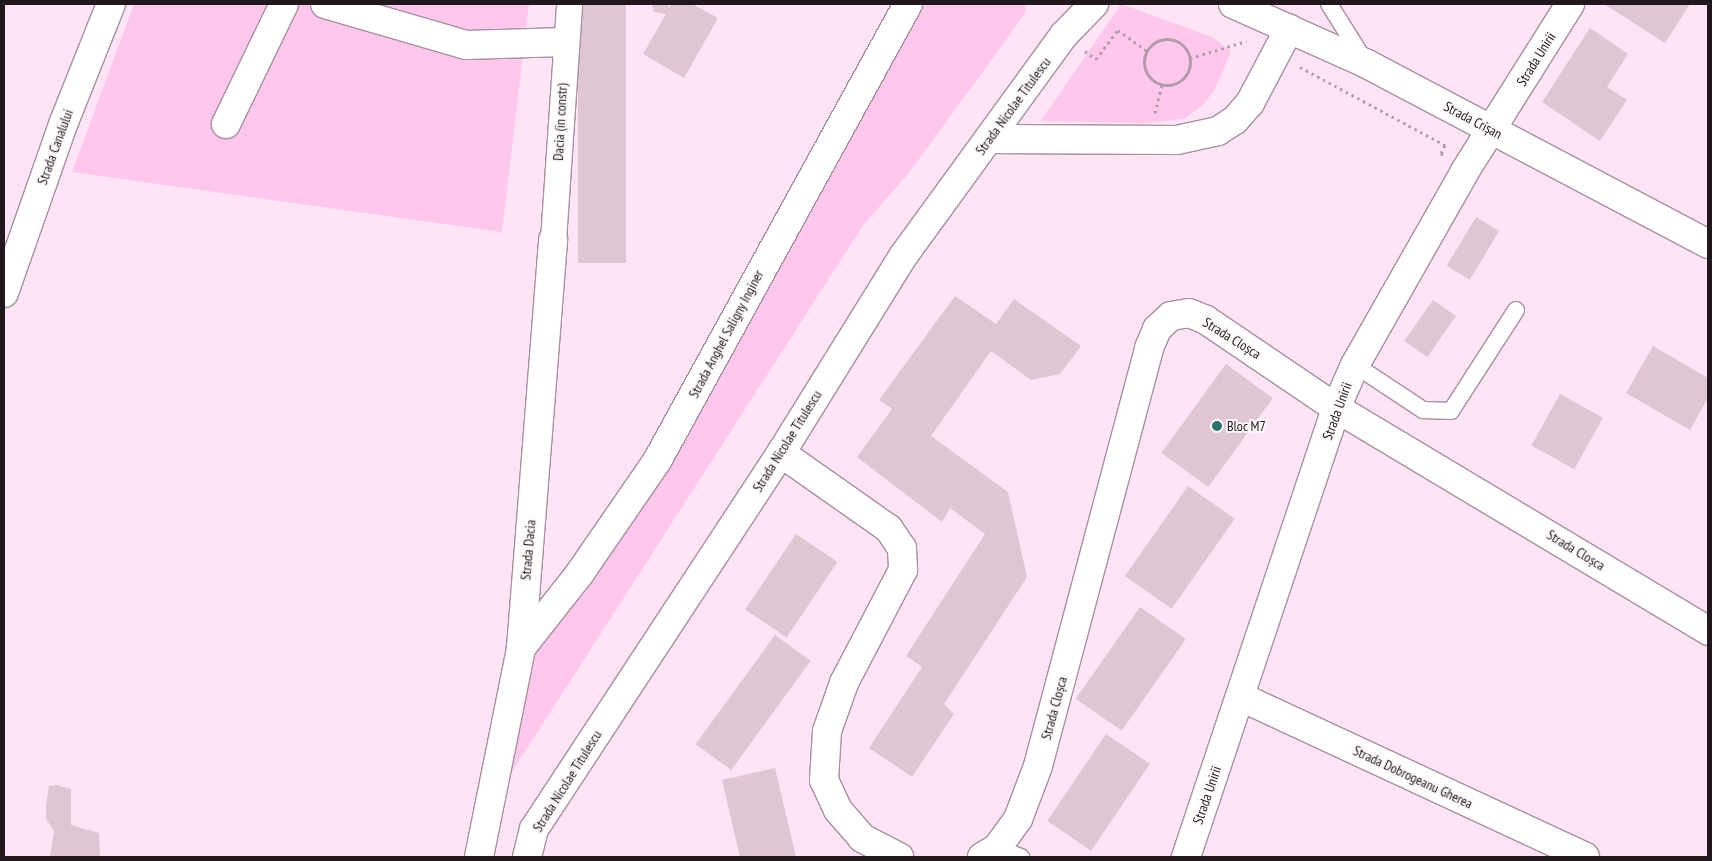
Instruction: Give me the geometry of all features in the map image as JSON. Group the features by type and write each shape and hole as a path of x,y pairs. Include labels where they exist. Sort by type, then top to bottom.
{"street":[{"name":"Strada Canalului","path":"4,293 64,122 111,4"},
{"path":"226,124 284,4"},
{"path":"325,4 466,45 564,42"},
{"name":"Dacia (in constr)","path":"553,240 564,42 569,4"},
{"name":"Strada Anghel Saligny Inginer","path":"521,648 580,573 658,460 908,4"},
{"name":"Strada Nicolae Titulescu","path":"1064,35 1077,4"},
{"name":"Strada Nicolae Titulescu","path":"527,857 534,829 781,453 904,255 1064,35 1094,4"},
{"name":"Strada Crișan","path":"1233,4 1283,41 1367,64 1708,244"},
{"name":"Strada Unirii","path":"1186,857 1336,408 1354,365 1465,171 1570,4"},
{"path":"990,139 1196,138 1235,120 1250,103 1283,41"},
{"name":"Strada Dacia","path":"479,857 521,648 553,240"},
{"name":"Strada Cloșca","path":"1000,854 1018,819 1038,766 1149,348 1157,329 1170,316 1189,313 1206,320 1336,408 1708,631"},
{"path":"781,453 889,529 902,548 903,570 844,683 827,731 824,780 838,810 862,838 899,857"},
{"name":"Strada Dobrogeanu Gherea","path":"1241,697 1585,857"}],"lane":[{"path":"1329,4 1367,64"},
{"path":"1354,365 1423,410 1452,411 1516,310"}],"path":[{"path":"1190,58 1255,39 1283,41 1445,145 1441,153 1465,171"},
{"path":"1161,40 1180,42 1190,58 1187,76 1171,86 1155,82 1146,72 1147,51 1161,40"}],"shaded area":[{"path":"134,4 529,4 502,232 72,172"},
{"path":"908,4 1026,4 1025,13 908,174 864,224 479,823 534,632 705,360"},
{"path":"1121,4 1212,37 1231,51 1215,89 1204,104 1184,119 1143,123 1041,121"}],"building":[{"path":"578,4 626,4 626,263 578,263"},
{"path":"652,4 668,4 669,8 672,4 692,4 718,18 684,78 643,54 666,14 654,12"},
{"path":"1604,4 1690,4 1665,43"},
{"path":"1590,28 1628,54 1607,87 1627,100 1600,141 1542,102"},
{"path":"1476,217 1499,231 1470,280 1447,266"},
{"path":"955,296 996,324 1014,299 1081,346 1060,374 1031,380 991,351 931,436 1008,492 1027,577 944,704 954,714 912,777 869,748 922,667 906,656 985,534 950,508 942,522 857,457 892,409 879,400"},
{"path":"1433,300 1456,316 1427,357 1404,341"},
{"path":"1653,346 1708,378 1708,398 1690,430 1626,393"},
{"name":"Bloc M7","path":"1226,364 1273,398 1208,487 1161,453"},
{"path":"1560,394 1603,418 1574,469 1531,446"},
{"path":"1188,486 1235,519 1172,609 1125,576"},
{"path":"796,534 837,562 787,637 745,609"},
{"path":"1140,607 1186,639 1122,731 1076,699"},
{"path":"775,635 811,661 731,770 696,744"},
{"path":"1106,734 1150,764 1091,851 1047,821"},
{"path":"775,768 796,857 740,857 722,780"},
{"path":"57,785 71,789 71,825 99,833 100,857 50,857 54,831 46,819 46,806 49,786"}],"place":[{"name":"Bloc M7","path":"1217,426"}]}
